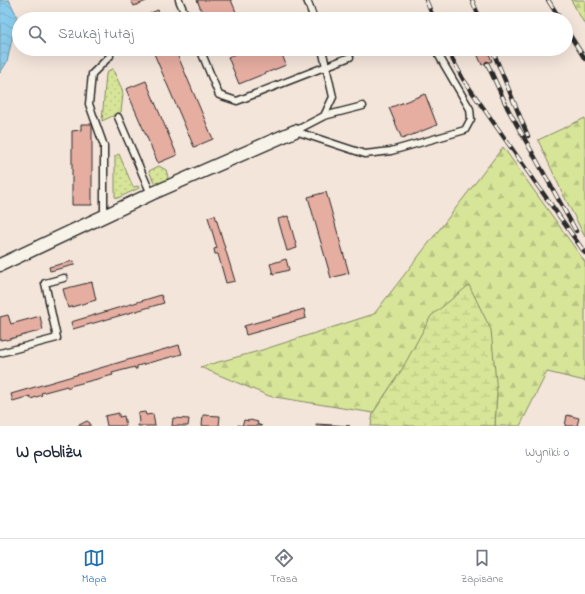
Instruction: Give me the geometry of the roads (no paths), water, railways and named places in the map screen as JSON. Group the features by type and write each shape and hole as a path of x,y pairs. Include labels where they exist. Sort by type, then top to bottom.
{"street":[{"path":"0,264 151,194 295,131"}],"lane":[{"path":"179,0 184,12"},
{"path":"307,0 311,12"},
{"path":"104,216 104,146 89,104 92,74 110,56"},
{"path":"203,56 219,95 236,101 350,57"},
{"path":"324,56 333,97 324,116"},
{"path":"295,131 365,154 391,151 465,130 471,119 470,109 439,56"},
{"path":"295,131 324,116 363,106"},
{"path":"118,118 151,194"},
{"path":"0,353 57,338 45,283 64,278"}],"water":[{"path":"0,0 9,0 15,12 12,12 12,39 7,62 0,73"}],"railway":[{"path":"426,0 431,12"},
{"path":"472,0 477,12"},
{"path":"548,0 556,12"},
{"path":"573,40 585,59"},
{"path":"451,56 463,79 585,253"},
{"path":"495,56 528,136"},
{"path":"487,63 508,109 576,231"}]}
